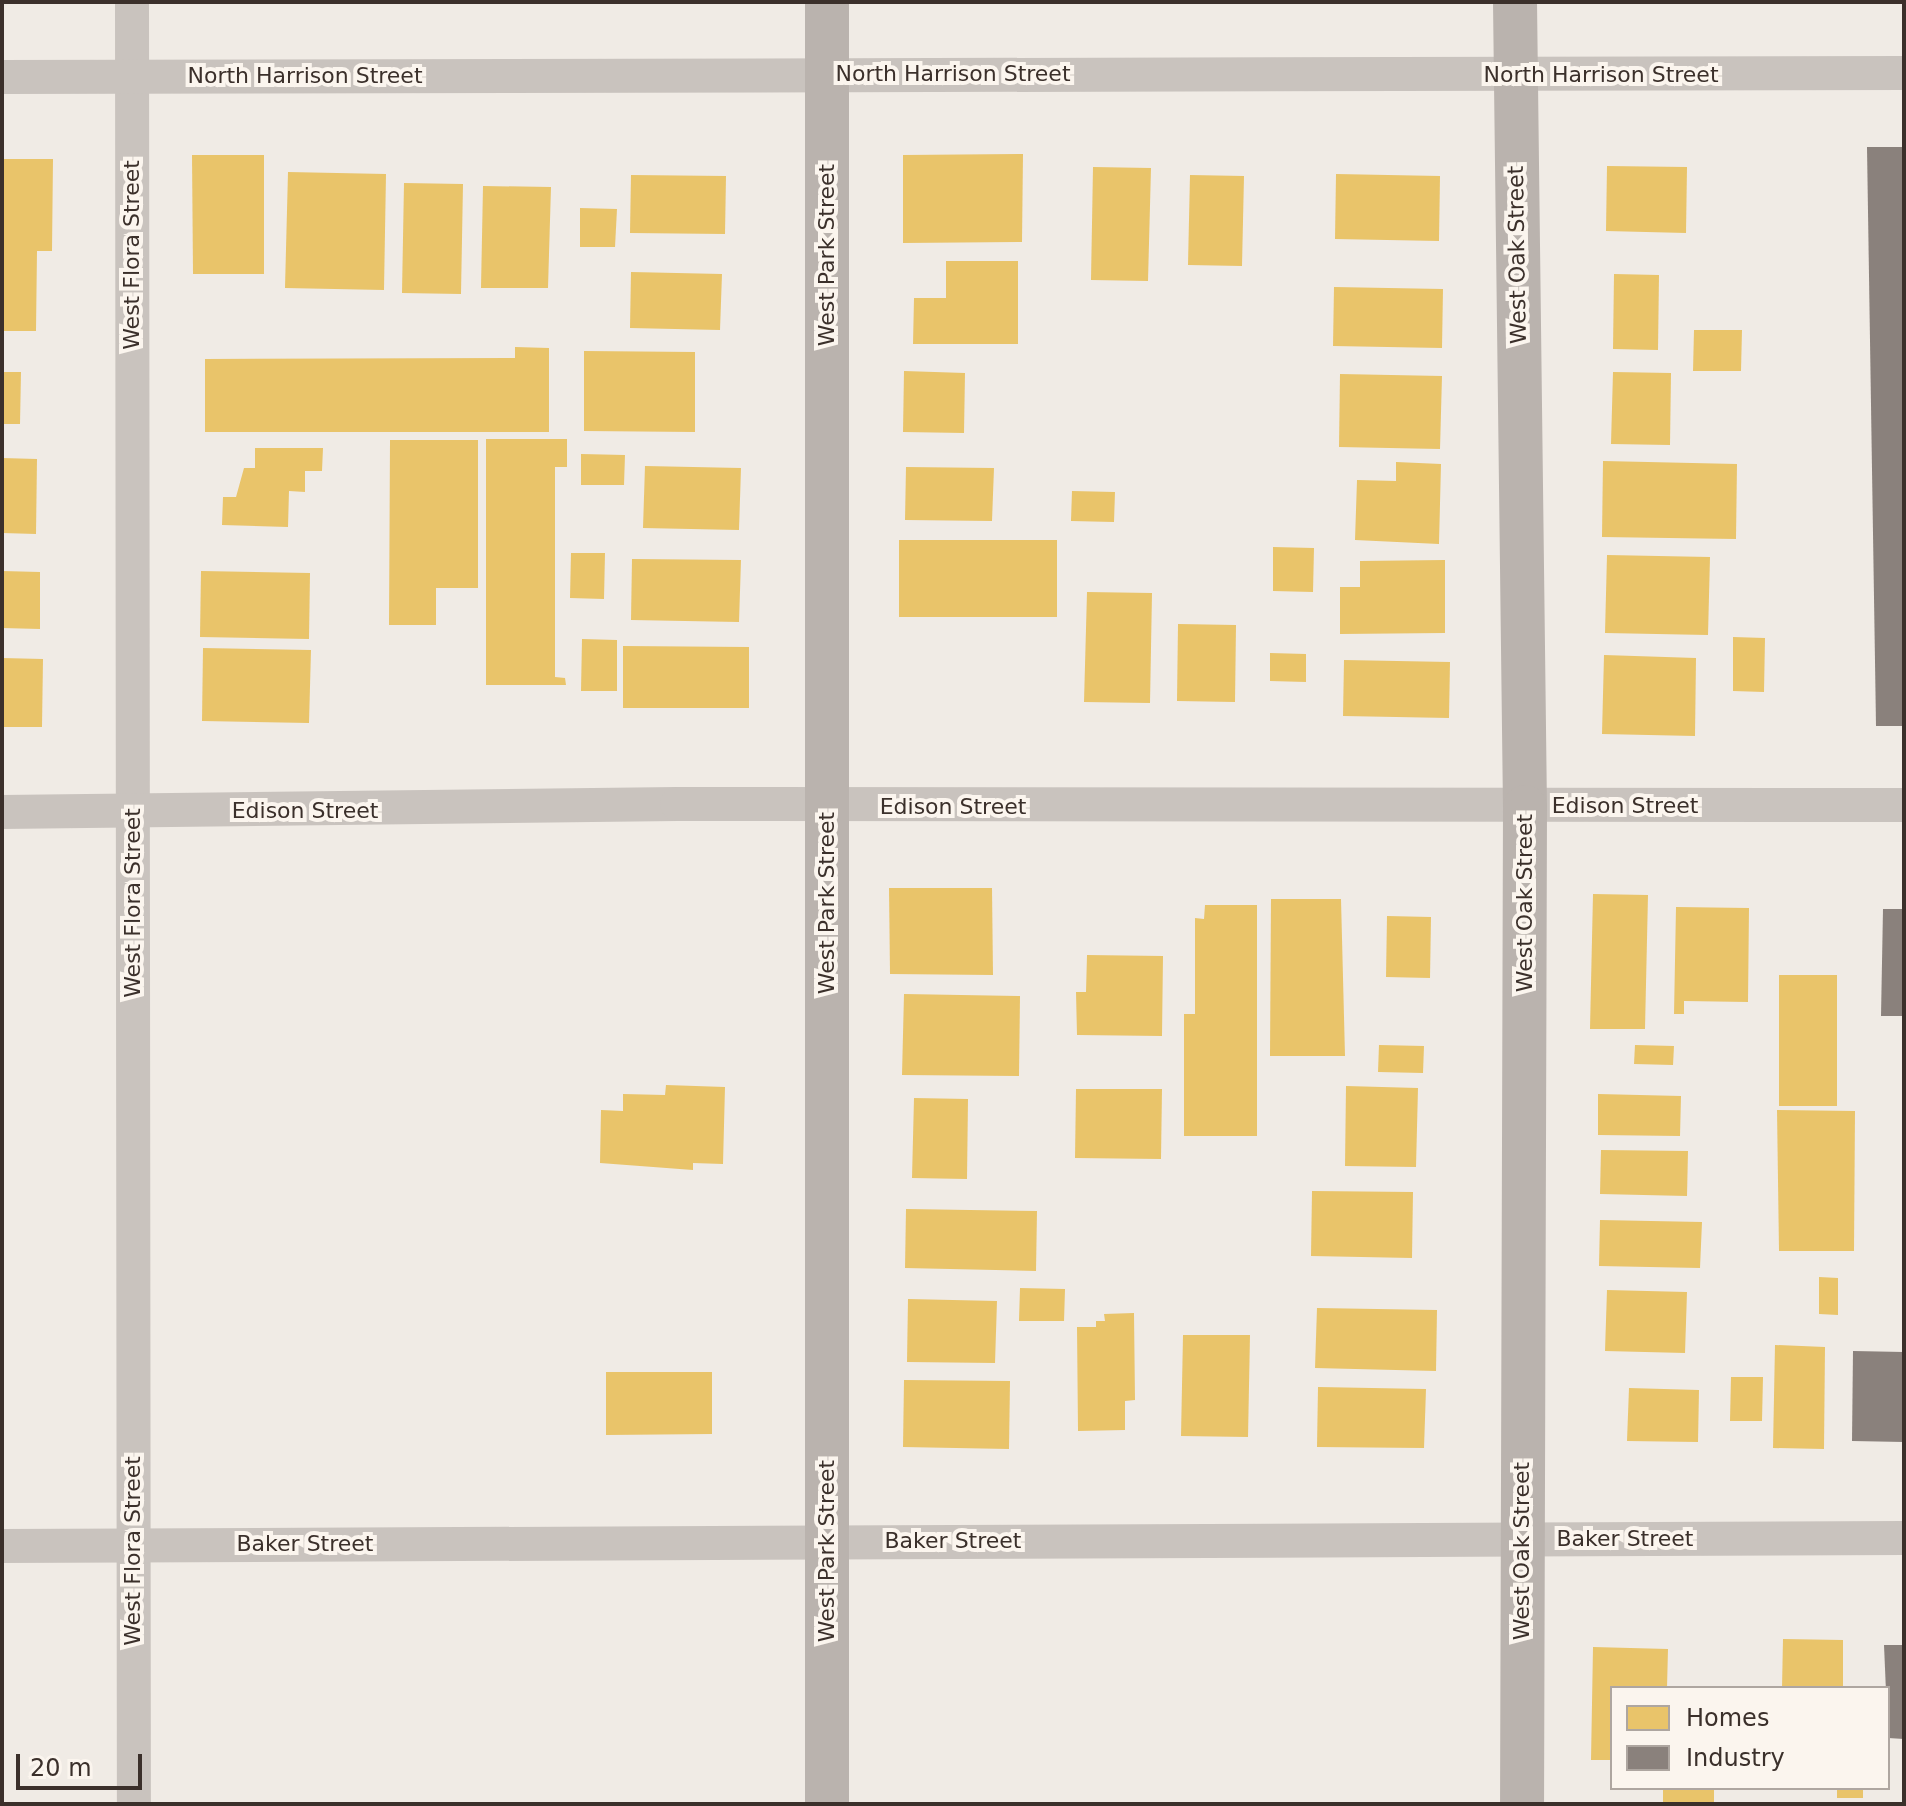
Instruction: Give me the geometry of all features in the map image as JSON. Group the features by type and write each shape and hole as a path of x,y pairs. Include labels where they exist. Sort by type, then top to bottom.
{"street":[{"name":"West Flora Street","path":"132,2 134,1804"},
{"name":"West Park Street","path":"827,2 827,1804"},
{"name":"West Oak Street","path":"1515,2 1525,807 1522,1804"},
{"name":"North Harrison Street","path":"2,77 1904,73"},
{"name":"Edison Street","path":"2,812 1904,805"},
{"name":"Baker Street","path":"2,1546 1904,1538"}],"building: Homes":[{"path":"1023,154 1022,242 903,243 903,155"},
{"path":"192,155 264,155 264,274 193,274"},
{"path":"2,159 53,159 52,251 37,251 36,331 2,331"},
{"path":"1607,166 1687,167 1686,233 1606,231"},
{"path":"1093,167 1151,168 1148,281 1091,280"},
{"path":"288,172 386,174 384,290 285,288"},
{"path":"1336,174 1440,176 1439,241 1335,239"},
{"path":"631,175 726,176 725,234 630,233"},
{"path":"1190,175 1244,176 1242,266 1188,265"},
{"path":"404,183 463,184 461,294 402,293"},
{"path":"483,186 551,187 548,288 481,288"},
{"path":"580,208 617,209 615,247 580,247"},
{"path":"946,261 1018,261 1018,344 913,344 914,298 946,298"},
{"path":"631,272 722,274 720,330 630,328"},
{"path":"1614,274 1659,275 1658,350 1613,349"},
{"path":"1334,287 1443,289 1442,348 1333,346"},
{"path":"1694,330 1742,330 1741,371 1693,371"},
{"path":"515,347 549,348 549,432 205,432 205,359 515,358"},
{"path":"584,351 695,352 695,432 584,431"},
{"path":"904,371 965,373 964,433 903,432"},
{"path":"2,372 21,372 20,424 2,424"},
{"path":"1613,372 1671,373 1670,445 1611,444"},
{"path":"1340,374 1442,376 1440,449 1339,447"},
{"path":"486,439 567,439 567,467 555,467 555,677 565,678 566,685 486,685"},
{"path":"390,440 478,440 478,588 436,588 436,625 389,625"},
{"path":"255,448 323,448 322,471 305,471 305,492 289,491 288,527 222,525 223,497 236,497 244,468 255,468"},
{"path":"581,454 625,455 624,485 581,485"},
{"path":"2,458 37,459 36,534 2,533"},
{"path":"1603,461 1737,464 1736,539 1602,537"},
{"path":"1396,462 1441,464 1439,544 1355,540 1357,480 1396,481"},
{"path":"645,466 741,468 739,530 643,528"},
{"path":"906,467 994,468 992,521 905,520"},
{"path":"1072,491 1115,492 1114,522 1071,521"},
{"path":"899,540 1057,540 1057,617 899,617"},
{"path":"1273,547 1314,548 1313,592 1273,591"},
{"path":"571,553 605,553 604,599 570,598"},
{"path":"1607,555 1710,557 1708,635 1605,633"},
{"path":"632,559 741,560 739,622 631,620"},
{"path":"1445,560 1445,633 1340,634 1340,587 1360,587 1360,561"},
{"path":"2,571 40,572 40,629 2,628"},
{"path":"201,571 310,573 309,639 200,637"},
{"path":"1087,592 1152,593 1150,703 1084,702"},
{"path":"1178,624 1236,625 1235,702 1177,701"},
{"path":"1733,637 1765,638 1764,692 1733,691"},
{"path":"582,639 617,640 617,691 581,691"},
{"path":"623,646 749,647 749,708 623,708"},
{"path":"203,648 311,650 309,723 202,721"},
{"path":"1270,653 1306,654 1306,682 1270,681"},
{"path":"1604,655 1696,658 1695,736 1602,734"},
{"path":"2,658 43,659 42,727 2,727"},
{"path":"1344,660 1450,662 1449,718 1343,716"},
{"path":"889,888 992,888 993,975 890,974"},
{"path":"1593,894 1648,895 1645,1029 1590,1029"},
{"path":"1271,899 1341,899 1345,1056 1270,1056"},
{"path":"1205,905 1257,905 1257,1136 1184,1136 1184,1014 1195,1014 1195,918 1204,919"},
{"path":"1676,907 1749,908 1748,1002 1684,1001 1684,1014 1674,1014"},
{"path":"1387,916 1431,917 1430,978 1386,977"},
{"path":"1087,955 1163,956 1162,1036 1077,1035 1076,992 1086,992"},
{"path":"1779,975 1837,975 1837,1106 1779,1106"},
{"path":"904,994 1020,996 1019,1076 902,1075"},
{"path":"1379,1045 1424,1046 1423,1073 1378,1072"},
{"path":"1635,1045 1674,1046 1673,1065 1634,1064"},
{"path":"666,1085 725,1087 723,1164 693,1163 693,1170 600,1163 601,1110 623,1111 623,1094 665,1095"},
{"path":"1346,1086 1418,1088 1416,1167 1345,1166"},
{"path":"1076,1089 1162,1089 1161,1159 1075,1158"},
{"path":"1598,1094 1681,1096 1680,1136 1598,1135"},
{"path":"914,1098 968,1099 967,1179 912,1178"},
{"path":"1777,1110 1855,1111 1854,1251 1779,1251"},
{"path":"1601,1150 1688,1151 1687,1196 1600,1194"},
{"path":"1312,1191 1413,1192 1412,1258 1311,1256"},
{"path":"906,1209 1037,1211 1036,1271 905,1268"},
{"path":"1600,1220 1702,1222 1700,1268 1599,1266"},
{"path":"1819,1277 1838,1278 1838,1315 1819,1314"},
{"path":"1020,1288 1065,1289 1064,1321 1019,1321"},
{"path":"1607,1290 1687,1292 1685,1353 1605,1351"},
{"path":"908,1299 997,1301 995,1363 907,1362"},
{"path":"1317,1308 1437,1310 1436,1371 1315,1368"},
{"path":"1134,1313 1135,1400 1125,1401 1125,1430 1078,1431 1077,1327 1096,1327 1096,1321 1105,1321 1104,1314"},
{"path":"1183,1335 1250,1335 1248,1437 1181,1436"},
{"path":"1775,1345 1825,1347 1824,1449 1773,1448"},
{"path":"606,1372 712,1372 712,1434 606,1435"},
{"path":"1731,1377 1763,1377 1762,1421 1730,1421"},
{"path":"904,1380 1010,1381 1009,1449 903,1447"},
{"path":"1318,1387 1426,1389 1424,1448 1317,1447"},
{"path":"1629,1388 1699,1390 1698,1442 1627,1441"},
{"path":"1783,1639 1843,1640 1843,1686 1782,1686"},
{"path":"1593,1647 1668,1649 1667,1686 1610,1686 1610,1760 1591,1760"},
{"path":"1663,1790 1714,1790 1714,1804 1663,1804"},
{"path":"1837,1790 1863,1790 1863,1798 1837,1798"}],"building: Industry":[{"path":"1867,147 1904,147 1904,726 1876,726"},
{"path":"1883,909 1904,909 1904,1016 1881,1016"},
{"path":"1853,1351 1904,1352 1904,1442 1852,1441"},
{"path":"1884,1645 1904,1645 1904,1739 1890,1738 1890,1686 1886,1686"}]}
